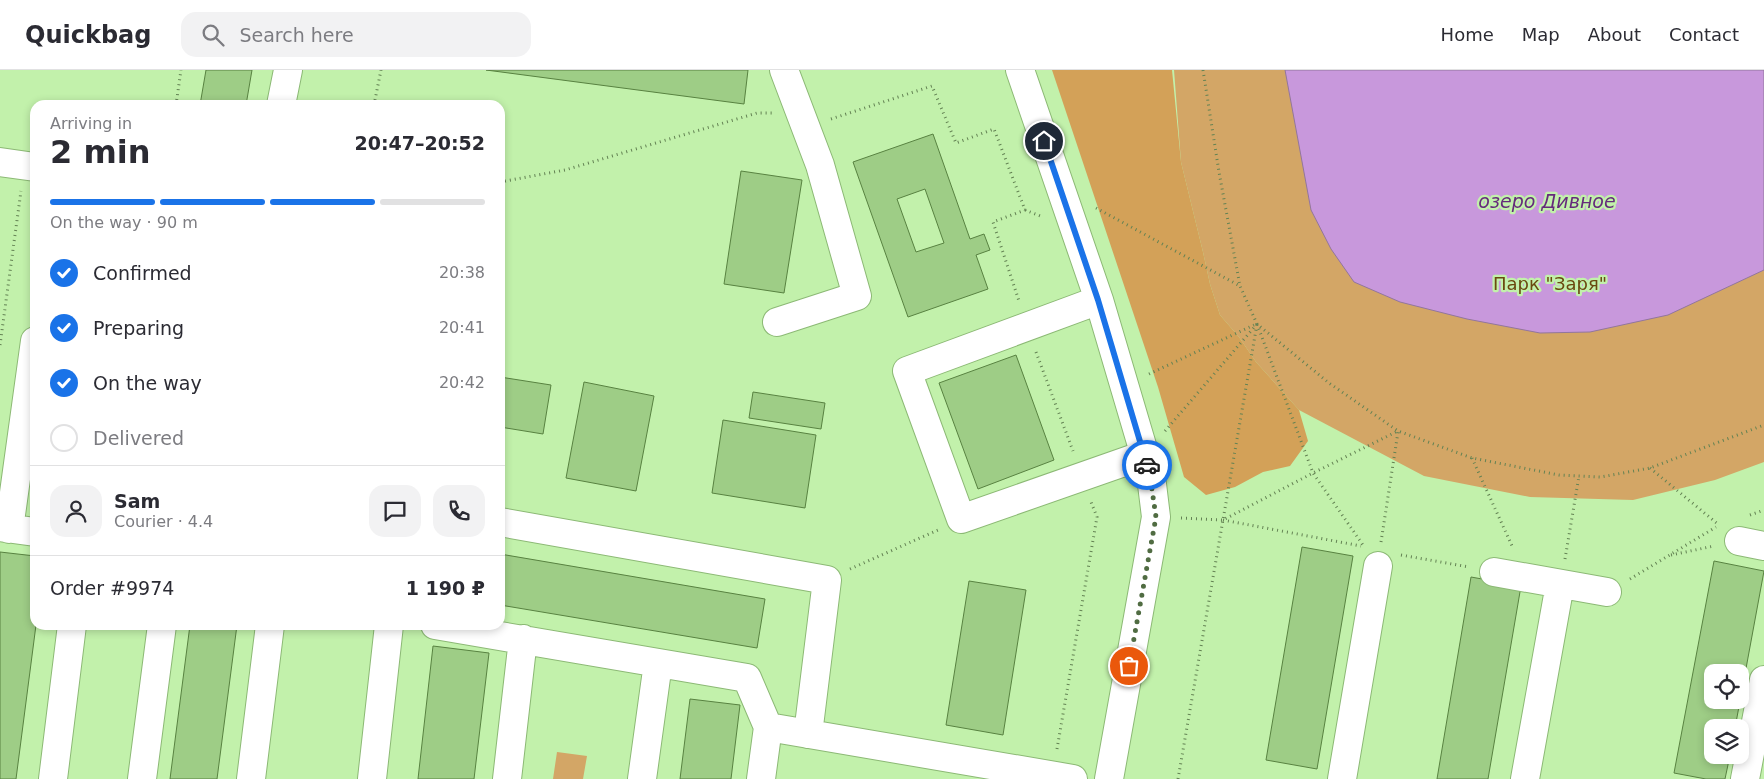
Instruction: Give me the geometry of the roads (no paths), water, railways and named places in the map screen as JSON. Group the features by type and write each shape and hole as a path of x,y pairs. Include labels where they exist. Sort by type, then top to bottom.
{"street":[{"path":"282,100 288,70"},
{"path":"778,322 857,296 820,165 784,70"},
{"path":"1020,70 1098,300 1124,385 1150,476 1156,517 1109,779"},
{"path":"1098,300 907,371 961,519 1144,455"},
{"path":"15,530 30,388"},
{"path":"505,523 827,580 808,734"},
{"path":"1342,779 1378,566"},
{"path":"1494,572 1607,592"},
{"path":"1525,779 1560,584"},
{"path":"52,779 71,630"},
{"path":"142,779 161,630"},
{"path":"251,779 269,630"},
{"path":"372,779 388,630"},
{"path":"467,630 747,678 768,727 761,779"},
{"path":"507,779 524,639"},
{"path":"642,779 658,663"},
{"path":"1746,779 1764,680"},
{"path":"768,727 1063,777"}],"water":[{"name":"озеро Дивное","path":"1285,70 1764,70 1764,270 1668,315 1590,332 1540,333 1467,319 1400,302 1354,282 1331,249 1311,210"}],"park label":[{"name":"Парк \"Заря\"","path":"1550,283"}]}
